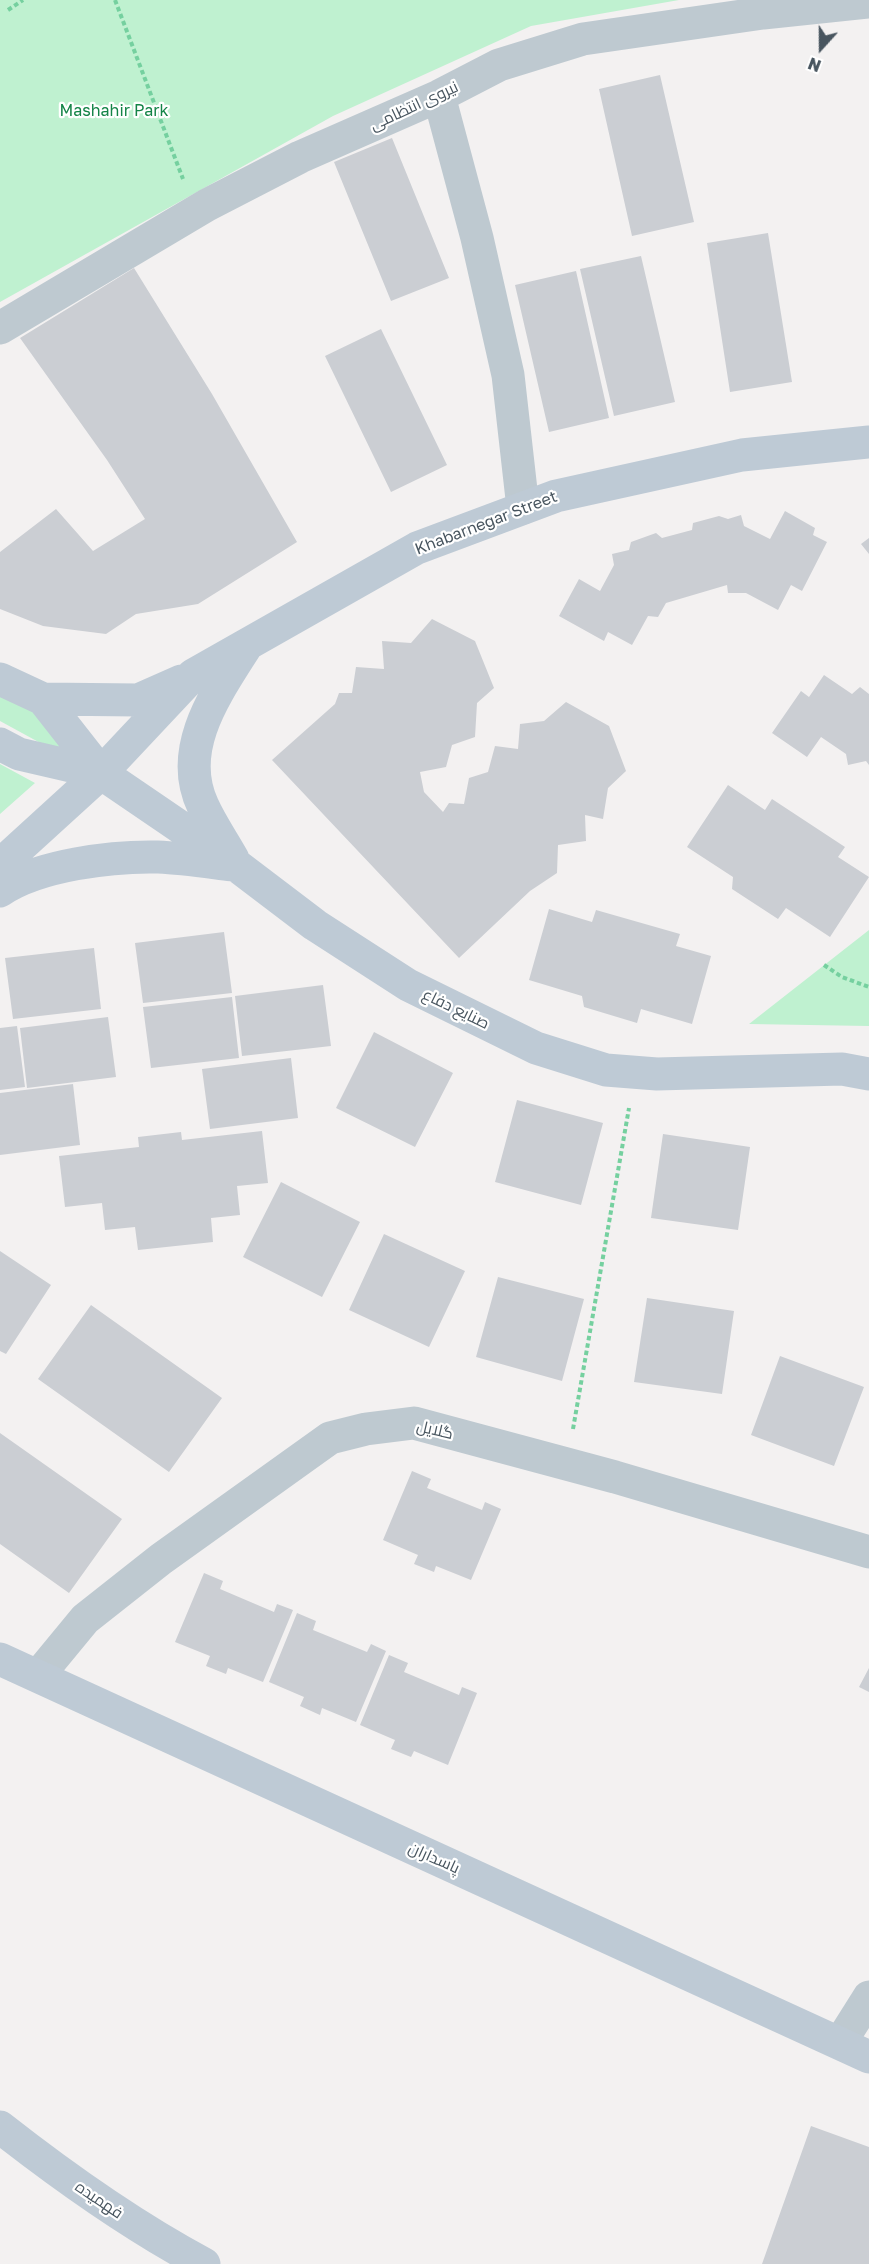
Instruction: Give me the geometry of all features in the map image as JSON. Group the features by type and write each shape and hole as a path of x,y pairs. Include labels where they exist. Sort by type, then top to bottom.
{"street":[{"name":"نیروی انتظامی","path":"0,328 196,212 300,157 439,96 499,65 583,39 763,13 869,2"},
{"path":"439,96 477,238 508,375 524,508"},
{"name":"Khabarnegar Street","path":"0,865 101,773 193,675 417,548 556,496 742,454 869,442"},
{"path":"236,866 202,804 192,759 211,703 248,644"},
{"path":"0,679 43,699 138,700 193,675"},
{"path":"43,699 101,773"},
{"path":"0,744 19,754 101,773"},
{"name":"صنایع دفاع","path":"101,773 236,866 315,925 408,986 536,1048 606,1070 657,1074 842,1069 869,1074"},
{"path":"0,891 9,885 54,869 108,860 158,857 236,866"},
{"name":"گلایل","path":"38,1676 85,1619 161,1559 330,1438 366,1429 414,1423 566,1464 869,1552"},
{"name":"پاسداران","path":"0,1659 855,2050"},
{"path":"855,2050 869,1997"},
{"name":"فهمیده","path":"0,2127 57,2172 150,2235 204,2264"}],"path":[{"path":"8,10 23,0"},
{"path":"115,0 196,212"},
{"path":"824,965 842,977 869,987"},
{"path":"566,1464 604,1256 634,1072"}],"green space":[{"name":"Mashahir Park","path":"0,0 679,0 531,26 333,116 0,302"},
{"path":"0,694 52,722 67,742 55,751 0,721"},
{"path":"0,764 35,783 0,814"},
{"path":"869,930 869,1026 749,1024"}],"building":[{"path":"660,75 694,222 632,236 599,89"},
{"path":"392,138 449,278 391,301 334,162"},
{"path":"768,233 792,382 730,392 707,243"},
{"path":"641,256 675,402 614,416 580,269"},
{"path":"134,268 212,394 297,542 198,604 136,614 106,634 43,626 0,609 0,552 56,509 93,551 145,519 107,460 20,338"},
{"path":"576,271 609,418 549,432 515,285"},
{"path":"381,329 447,465 391,492 325,356"},
{"path":"785,511 815,528 813,535 827,542 802,591 791,585 778,610 746,593 728,593 727,585 666,603 658,617 648,616 632,645 608,632 604,641 559,616 579,579 600,591 614,565 612,554 629,550 631,542 656,533 662,538 692,530 693,523 719,516 728,519 741,515 744,526 770,539"},
{"path":"869,538 869,554 861,544"},
{"path":"432,619 475,641 494,688 477,703 475,737 452,745 446,767 420,772 424,792 443,812 449,803 464,804 469,778 488,772 495,746 518,749 520,724 544,721 566,702 609,726 626,771 608,788 603,819 585,815 586,841 558,845 557,873 530,891 459,958 272,760 335,704 339,693 352,693 356,667 384,669 382,641 411,643"},
{"path":"824,675 852,694 860,687 869,694 869,765 866,761 848,765 846,754 821,737 807,757 772,733 801,691 809,697"},
{"path":"728,785 765,810 772,799 845,847 838,857 869,877 830,937 786,908 778,919 732,889 733,877 687,847"},
{"path":"549,909 592,922 596,910 680,934 676,946 711,956 692,1024 641,1009 637,1023 584,1007 582,996 529,980"},
{"path":"224,932 232,993 143,1003 135,943"},
{"path":"94,948 101,1009 13,1019 5,958"},
{"path":"323,985 331,1046 242,1056 235,996"},
{"path":"232,997 239,1058 151,1068 143,1007"},
{"path":"108,1017 116,1077 27,1088 20,1028"},
{"path":"17,1026 25,1087 0,1090 0,1028"},
{"path":"374,1032 453,1073 415,1147 336,1108"},
{"path":"291,1058 298,1118 210,1129 202,1069"},
{"path":"73,1084 80,1145 0,1155 0,1093"},
{"path":"517,1100 603,1123 581,1205 495,1182"},
{"path":"262,1131 268,1183 237,1186 240,1215 211,1218 213,1242 138,1250 135,1227 105,1230 102,1203 65,1207 59,1156 139,1147 138,1137 181,1132 182,1140"},
{"path":"663,1134 750,1147 738,1230 651,1218"},
{"path":"281,1182 360,1222 322,1297 243,1257"},
{"path":"384,1234 465,1271 429,1347 349,1310"},
{"path":"0,1251 51,1285 6,1354 0,1351"},
{"path":"498,1277 584,1299 562,1381 476,1357"},
{"path":"647,1298 734,1311 722,1394 634,1382"},
{"path":"91,1305 222,1398 169,1472 38,1379"},
{"path":"780,1356 864,1387 834,1466 751,1435"},
{"path":"0,1433 122,1519 69,1593 0,1544"},
{"path":"412,1471 431,1479 427,1488 482,1510 485,1502 501,1509 471,1580 436,1566 434,1572 414,1564 418,1555 383,1540"},
{"path":"204,1573 223,1581 220,1589 274,1612 277,1604 293,1610 263,1682 228,1668 226,1674 206,1666 210,1656 175,1642"},
{"path":"297,1613 316,1621 313,1630 367,1652 371,1644 386,1651 356,1722 322,1708 320,1715 300,1706 304,1697 269,1682"},
{"path":"389,1655 408,1663 404,1672 459,1695 462,1687 477,1693 448,1765 414,1751 411,1757 391,1749 395,1740 360,1725"},
{"path":"869,1668 869,1692 859,1687"},
{"path":"811,2126 869,2147 869,2264 762,2264"}]}
